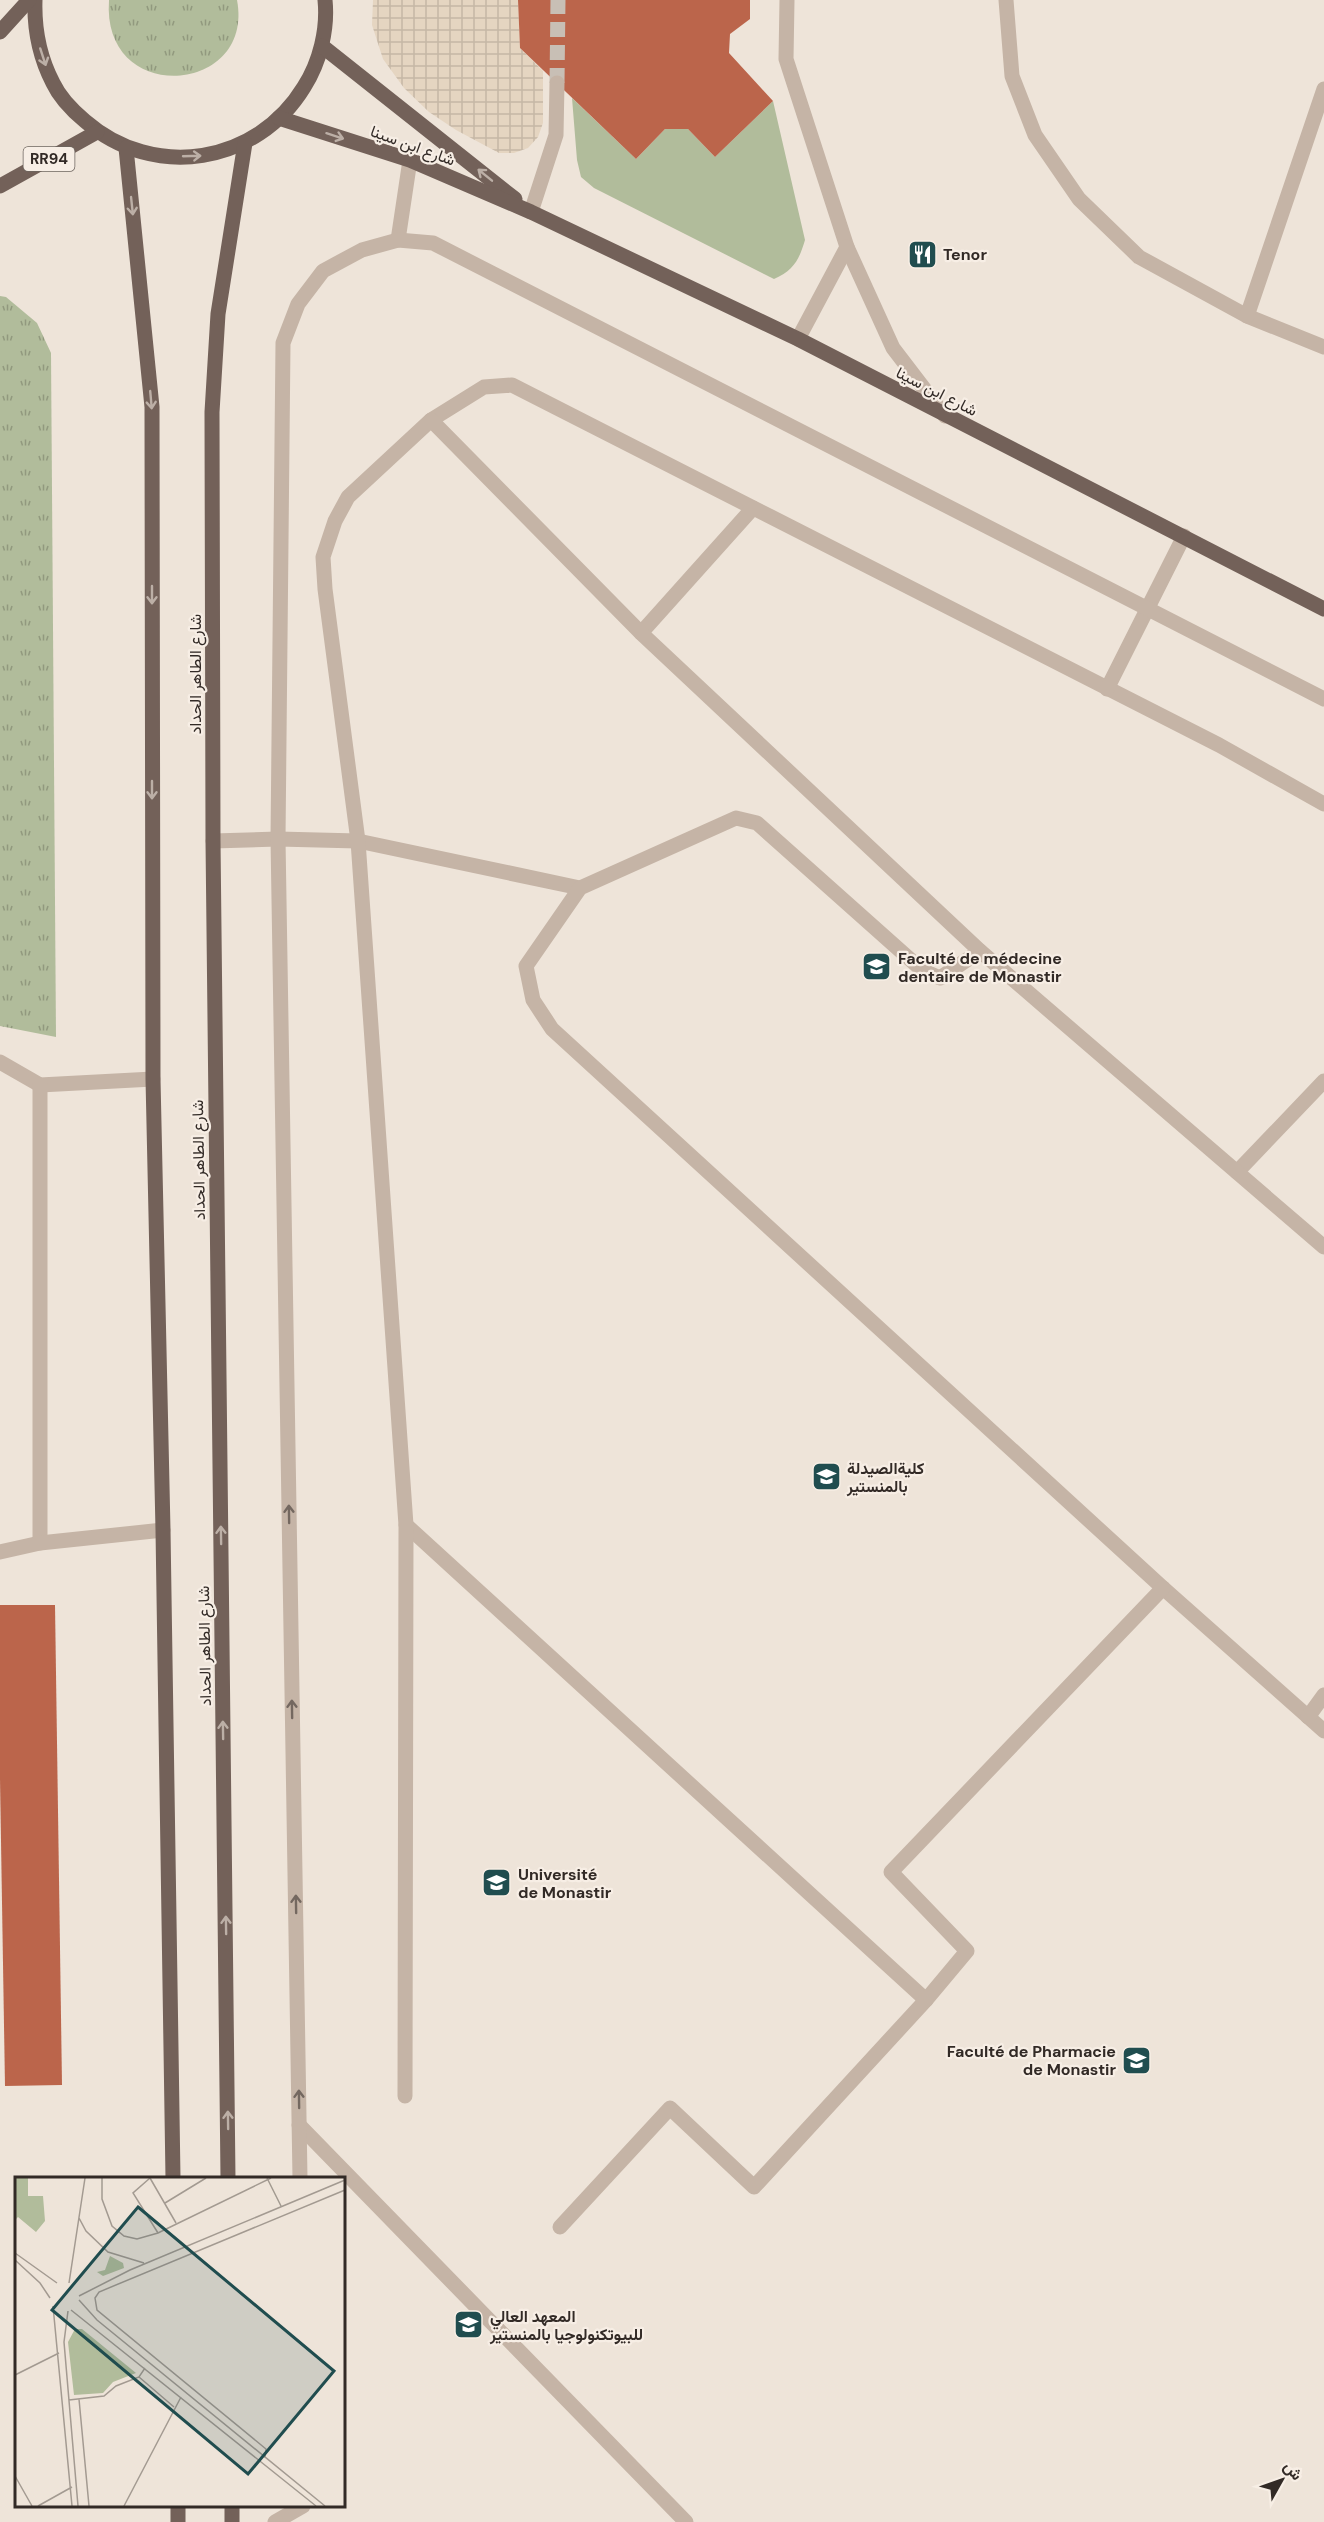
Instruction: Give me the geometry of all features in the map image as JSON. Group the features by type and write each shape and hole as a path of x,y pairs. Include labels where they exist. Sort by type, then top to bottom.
{"main road":[{"path":"0,32 29,0"},
{"path":"35,0 34,25 41,56 54,86 73,111 98,132 126,148 166,157 207,156 245,143 272,126 294,103 311,76 322,46 325,0"},
{"name":"شارع ابن سينا","path":"322,46 531,212"},
{"name":"شارع ابن سينا","path":"279,118 410,160 531,212 798,339 1324,609"},
{"name":"RR94","path":"0,186 98,132"},
{"name":"شارع الطاهر الحداد","path":"228,2177 213,842 212,412 218,314 245,143"},
{"path":"126,148 152,407 153,1079 173,2177"}],"street":[{"path":"787,0 786,59 847,247 893,348 945,416"},
{"path":"1006,0 1012,76 1035,135 1079,199 1139,257 1247,316 1324,347"},
{"path":"531,212 556,135 557,83"},
{"path":"1247,316 1324,89"},
{"path":"398,240 410,160"},
{"path":"300,2177 278,839 283,343 298,304 323,271 362,250 398,240 433,243 1324,699"},
{"path":"798,339 847,247"},
{"path":"405,2096 406,1525 358,841 325,590 323,557 335,521 348,497 431,420 484,387 512,385 1218,745 1324,804"},
{"path":"431,420 641,633 980,951 1324,1247"},
{"path":"641,633 753,508"},
{"path":"1107,689 1184,536"},
{"path":"980,951 940,978 922,970 757,823 736,818 580,888 526,966 533,1000 552,1029 1163,1588 1324,1731"},
{"path":"213,842 278,839 358,841 580,888"},
{"path":"0,1062 40,1085 153,1079"},
{"path":"1237,1172 1324,1081"},
{"path":"40,1085 40,1543"},
{"path":"406,1525 926,2000"},
{"path":"0,1552 40,1543 163,1530"},
{"path":"560,2228 670,2108 754,2187 926,2000 967,1951 891,1872 1163,1588"},
{"path":"1308,1717 1324,1695"},
{"path":"299,2125 686,2522"},
{"path":"275,2522 300,2507"}],"green space":[{"path":"109,0 237,0 236,32 223,55 202,70 177,76 151,72 128,58 113,35"},
{"path":"572,98 636,159 665,129 688,129 715,157 773,101 805,240 795,264 774,279 594,188 581,177 577,160"},
{"path":"0,296 6,297 37,323 51,353 56,1037 0,1026"}],"shaded area":[{"path":"373,0 518,0 520,48 543,71 543,123 538,137 528,148 514,153 499,153 456,130 429,112 404,88 383,59 372,25"}],"building":[{"path":"518,0 750,0 750,19 730,34 729,53 773,101 715,157 688,129 665,129 636,159 520,48"},
{"path":"0,1605 55,1605 62,2085 5,2086 0,1779"}],"tunnel":[{"path":"557,83 558,0"}],"place":[{"name":"Tenor","path":"922,254"},
{"name":"Faculté de médecine dentaire de Monastir","path":"877,967"},
{"name":"كليةالصيدلة بالمنستير","path":"826,1477"},
{"name":"Université de Monastir","path":"497,1883"},
{"name":"Faculté de Pharmacie de Monastir","path":"1137,2060"},
{"name":"المعهد العالي للبيوتكنولوجيا بالمنستير","path":"469,2325"}]}
